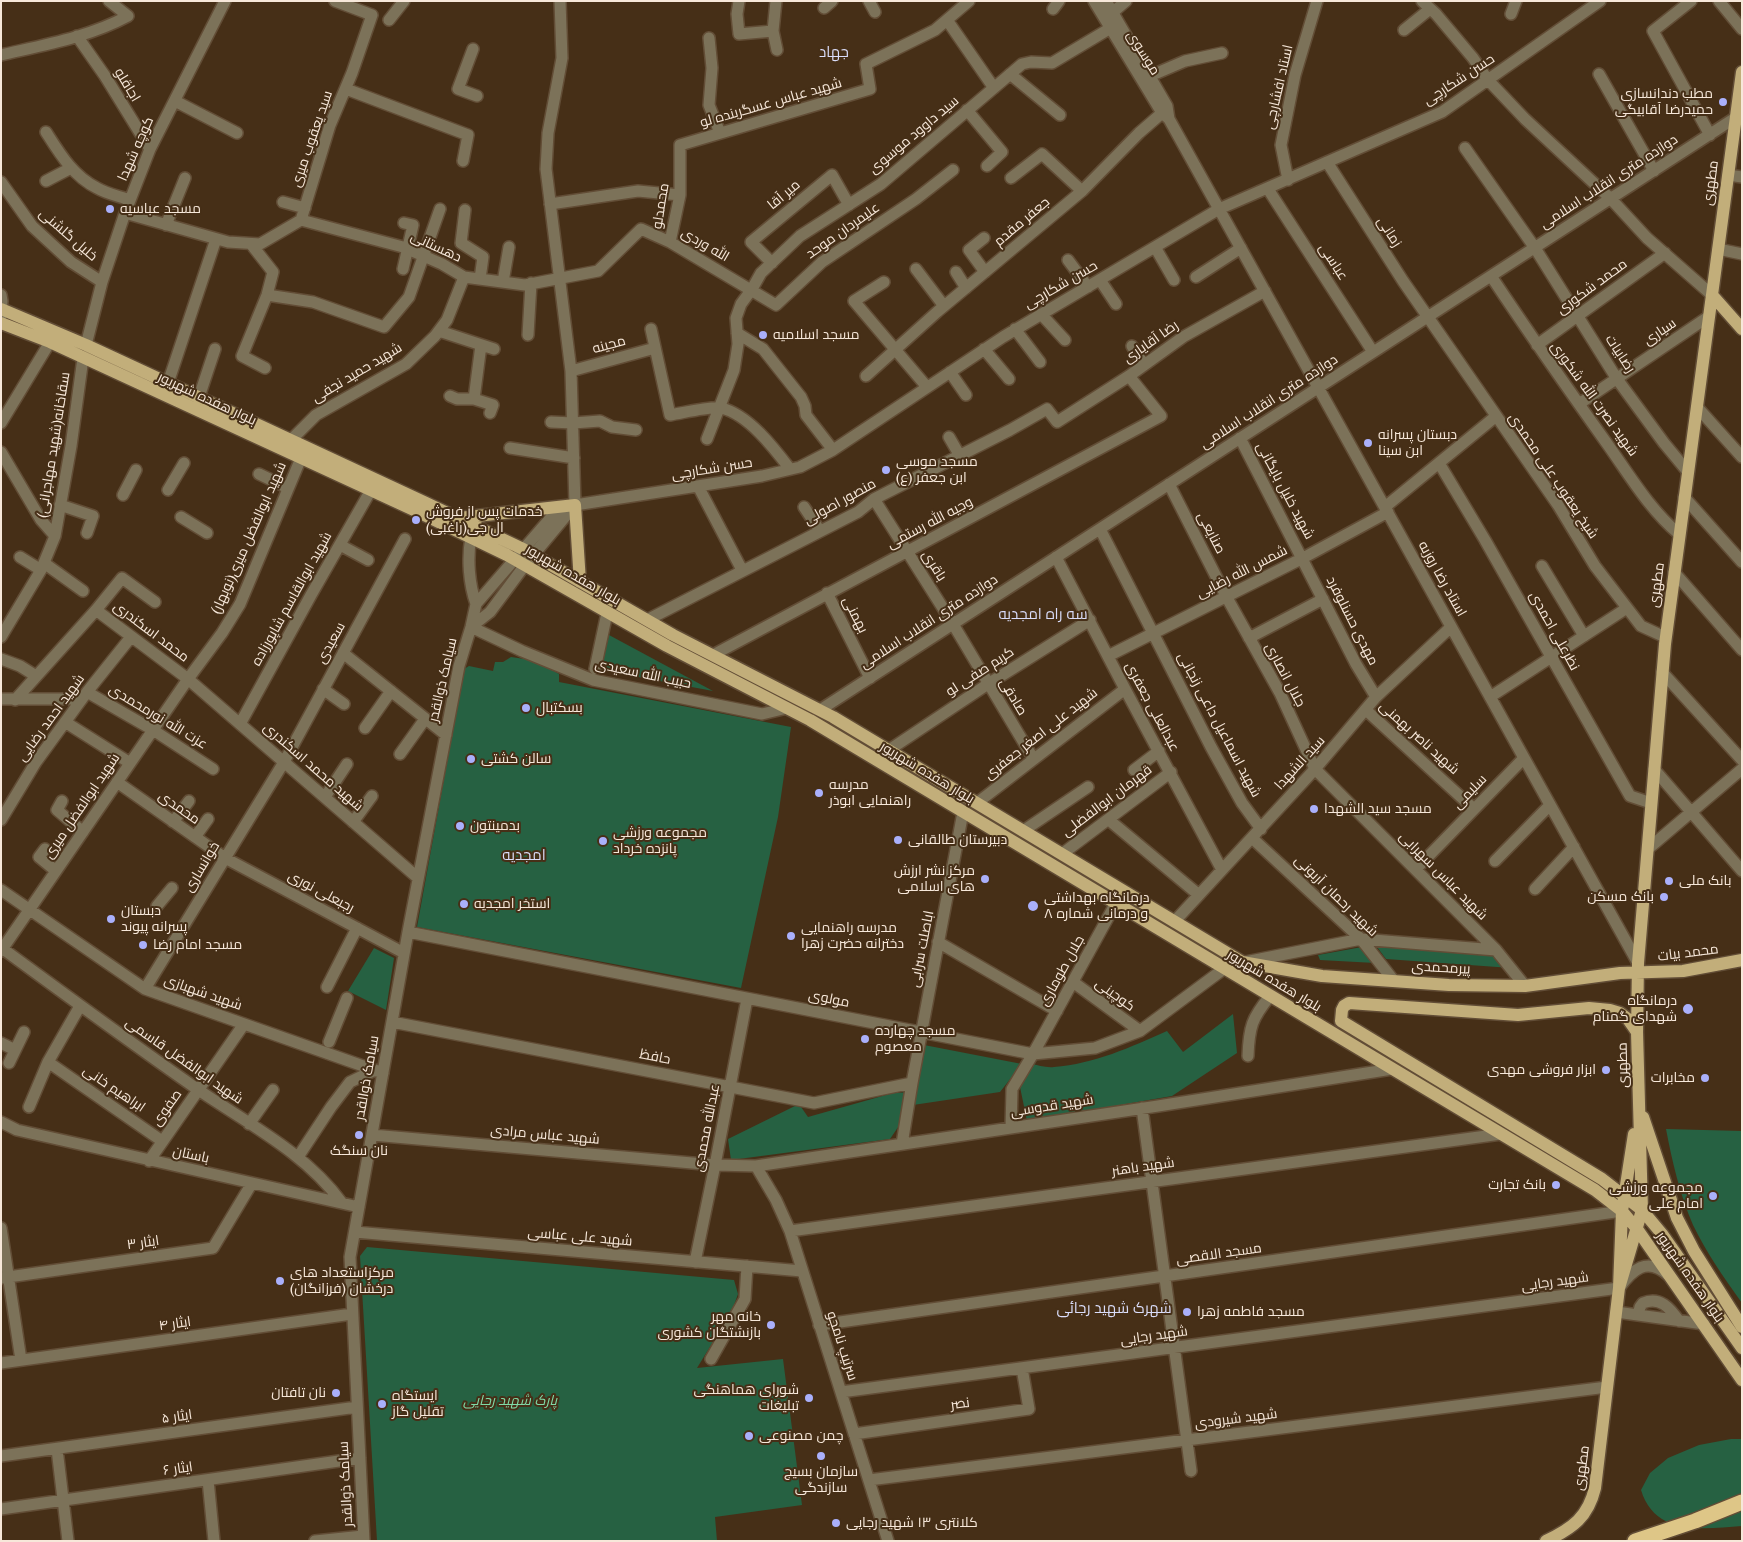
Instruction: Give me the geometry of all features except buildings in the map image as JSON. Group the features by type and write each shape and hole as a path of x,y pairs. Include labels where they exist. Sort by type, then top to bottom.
{"highway":[{"path":"1635,1541 1695,1521 1742,1502"}],"main road":[{"name":"مطهری","path":"1639,1105 1638,968 1665,637 1735,118 1740,103 1742,72"},
{"path":"1712,295 1742,329"},
{"name":"بلوار هفده شهریور","path":"1,314 85,352 301,458 471,538 524,557 580,582 712,655 820,710 1242,962"},
{"name":"بلوار هفده شهریور","path":"1,314 50,342 85,352 168,383 459,518 524,557 607,613 787,708 882,762 1595,1190 1622,1211 1637,1228 1742,1380"},
{"path":"459,518 575,505 580,582"},
{"name":"محمد بیات","path":"1638,968 1683,972 1742,960"},
{"name":"پیرمحمدی","path":"1242,962 1322,976 1448,985 1525,986 1620,973 1638,968"},
{"name":"بلوار هفده شهریور","path":"1637,1032 1628,1019 1620,1013 1589,1008 1518,1015 1349,1004 1344,1006 1342,1010 1341,1021 1602,1179 1624,1195 1642,1210 1663,1235 1742,1348"},
{"path":"1619,1288 1622,1211 1639,1105"},
{"path":"1619,1288 1642,1210 1639,1105"},
{"path":"1639,1105 1677,1218 1694,1251 1742,1327"},
{"name":"مطهری","path":"1546,1541 1569,1529 1578,1521 1592,1500 1619,1288"}],"street":[{"path":"1,55 110,26 128,16 109,1"},
{"name":"کوچه شهدا","path":"85,352 102,282 125,213 150,149 225,1"},
{"name":"سید یعقوب میری","path":"302,220 330,125 346,88 372,15 335,1"},
{"path":"389,20 404,1"},
{"path":"471,538 469,548 471,591 476,604 575,505 571,370 546,169 548,133 562,58 560,1"},
{"path":"739,1 737,14 739,34 773,31"},
{"path":"776,1 773,31 777,50"},
{"path":"869,1 875,12"},
{"path":"969,1 947,20 994,88"},
{"name":"موسوی","path":"1094,1 1166,116 1219,209"},
{"name":"موسوی","path":"1106,1 1167,106 1166,116"},
{"path":"1112,13 1126,1"},
{"name":"استاد افشارچی","path":"1288,180 1281,145 1295,75 1317,1"},
{"path":"1511,14 1516,1"},
{"name":"حسن شکارچی","path":"575,505 762,476 800,467 833,450 1015,329 1219,209 1442,112 1600,1"},
{"path":"1691,1 1653,31 1710,135"},
{"path":"1719,1 1742,29"},
{"path":"1404,30 1426,5 1473,58 1488,80 1525,119 1611,199 1647,238 1712,295"},
{"name":"شهید عباس عسگربنده لو","path":"680,145 870,89 866,64 935,30 947,20"},
{"name":"سید داوود موسوی","path":"707,439 734,370 738,344 736,318 741,304 761,273 800,236 881,184 1022,64 1031,62 1052,63 1110,29"},
{"name":"اجاقلو","path":"77,36 105,76 150,149"},
{"path":"709,38 712,68 709,105 720,133"},
{"path":"472,49 458,89 477,96"},
{"path":"1150,76 1185,61 1222,53"},
{"path":"1010,74 1060,115"},
{"path":"1599,74 1654,171"},
{"path":"346,88 468,135 463,161"},
{"path":"175,101 237,133"},
{"path":"967,110 1002,152 987,166"},
{"name":"جعفر مقدم","path":"866,376 944,306 1082,191 1138,133 1166,116"},
{"name":"دوازده متری انقلاب اسلامی","path":"820,710 1735,118"},
{"path":"46,132 58,152 81,178 99,190 130,200"},
{"name":"محمدلو","path":"670,242 680,195 680,145"},
{"name":"رضابیات","path":"1465,148 1535,248 1617,378 1664,443 1688,472"},
{"path":"1011,178 1042,154 1082,191"},
{"name":"زمانی","path":"1327,162 1427,317"},
{"path":"46,181 71,168"},
{"name":"علیمردان موحد","path":"752,289 776,305 822,262 916,199 953,170"},
{"path":"1728,174 1742,177"},
{"name":"میر آقا","path":"772,263 751,242 832,175 849,205"},
{"path":"166,225 185,178"},
{"name":"خلیل گلشنی","path":"1,182 32,226 71,262 102,282"},
{"name":"عباسی","path":"1268,188 1373,352"},
{"path":"550,204 638,191 680,195"},
{"path":"283,202 305,208"},
{"path":"267,295 313,302 384,327 409,297 440,209"},
{"name":"استاد رضا روزبه","path":"1219,209 1574,848 1638,968"},
{"path":"465,210 460,243 483,257 480,279"},
{"path":"125,213 228,242 251,244 260,244 302,220"},
{"name":"دهستانی","path":"302,220 408,249 464,277 525,285 598,271 641,229"},
{"path":"403,269 413,225 404,223"},
{"name":"الله وردی","path":"641,229 670,242 752,289"},
{"path":"984,238 969,250 985,272"},
{"path":"168,383 216,239"},
{"path":"251,244 274,272 267,295 242,356 264,368"},
{"path":"1155,247 1174,280"},
{"path":"503,282 509,248"},
{"path":"1196,277 1241,248"},
{"path":"1718,249 1742,254"},
{"name":"محمد شکوری","path":"1537,345 1665,253"},
{"path":"1068,260 1088,287"},
{"path":"916,269 944,306"},
{"path":"956,272 966,288"},
{"name":"شهید نصرت الله شکوری","path":"1491,276 1579,404 1665,522 1679,534"},
{"name":"شهید حمید نجفی","path":"290,440 316,415 406,364 439,331 446,320 464,277"},
{"path":"1100,280 1116,304"},
{"path":"884,282 854,301 927,387"},
{"path":"528,335 531,284"},
{"name":"رضا آقایاری","path":"1047,409 1058,422 1183,337 1265,291"},
{"path":"1,295 1,314"},
{"path":"1041,314 1065,340"},
{"name":"شیخ یعقوب علی محمدی","path":"1427,317 1558,505 1595,566 1641,626 1665,637"},
{"name":"سیاری","path":"1579,404 1708,317"},
{"path":"651,329 670,415 719,408 734,413 767,440 790,469"},
{"path":"1015,329 1040,362"},
{"path":"439,331 494,349"},
{"path":"737,333 763,349 801,397 806,415 833,450"},
{"path":"1,423 50,342"},
{"path":"474,400 481,345"},
{"path":"1132,346 1144,365"},
{"name":"مجینه","path":"571,370 656,348"},
{"path":"984,349 1009,378"},
{"path":"199,397 215,350"},
{"name":"سقاخانه(شهید مهاجرانی)","path":"2,633 42,566 55,536 85,352"},
{"path":"950,372 966,395"},
{"name":"وجیه الله رستمی","path":"712,655 1161,416 1128,376"},
{"path":"450,396 457,399 474,400 493,405 490,413"},
{"path":"1697,407 1742,457"},
{"name":"منصور اصولی","path":"647,620 858,512 874,499 960,456 1047,409"},
{"name":"شمس الله رضایی","path":"1108,656 1303,558 1386,510 1439,463 1496,417"},
{"path":"551,422 573,424 600,421 612,428 636,430"},
{"path":"949,437 960,456"},
{"name":"شهید خلیل بایگانی","path":"1240,438 1303,558"},
{"path":"510,448 574,458"},
{"path":"1,452 41,520 55,536"},
{"name":"شهید ابوالفضل میری(نوبهار)","path":"188,678 222,633 240,604 301,458"},
{"path":"168,490 184,463"},
{"name":"نظرعلی احمدی","path":"1439,463 1485,540 1630,796 1651,804"},
{"path":"123,495 136,470"},
{"path":"259,474 288,488"},
{"name":"صنایعی","path":"1169,484 1226,596"},
{"path":"698,486 742,570"},
{"name":"شهید ابوالقاسم شاپورزاده","path":"240,724 371,490"},
{"path":"1684,497 1742,562"},
{"name":"باقری","path":"874,499 953,624"},
{"path":"60,504 93,516 87,533"},
{"path":"524,557 560,507"},
{"path":"804,507 820,531"},
{"path":"181,517 207,533"},
{"name":"شهید اسماعیل داعی زنجانی","path":"1100,529 1211,746 1242,803 1261,829"},
{"name":"سعیدی","path":"284,762 406,540"},
{"path":"340,545 368,560"},
{"name":"سیامک ذوالقدر","path":"472,627 490,612 524,557"},
{"name":"عبدالعلی جعفری","path":"1056,557 1222,870"},
{"path":"20,558 42,566 83,591"},
{"name":"مهدی حسنلوفرد","path":"1303,558 1356,664 1376,697"},
{"path":"1542,566 1584,636"},
{"path":"1674,572 1742,650"},
{"path":"96,610 122,578 155,602"},
{"name":"بهمنی","path":"827,593 870,678"},
{"name":"جلال انصاری","path":"1226,596 1280,693 1315,769"},
{"path":"1249,638 1323,599"},
{"name":"سیامک ذوالقدر","path":"364,1538 350,1257 372,1135 379,1071 392,1022 459,666 472,627 476,604"},
{"path":"1490,697 1627,608"},
{"name":"محمد اسکندری","path":"15,700 96,610 188,678"},
{"path":"596,669 607,613"},
{"name":"کریم صفی لو","path":"889,750 988,684 1090,620"},
{"name":"صادقی","path":"953,624 1033,758"},
{"name":"حبیب الله سعیدی","path":"472,627 522,651 593,680 762,714 787,708"},
{"name":"سید الشهدا","path":"1174,922 1315,769 1376,697 1451,627"},
{"name":"شهید احمد رضایی","path":"1,820 36,762 84,695 131,637"},
{"path":"343,653 446,735"},
{"path":"1,659 20,666 36,676"},
{"path":"1662,672 1742,760"},
{"name":"شهید محمد اسکندری","path":"188,678 418,878"},
{"name":"شهید ابوالفضل میری","path":"2,950 188,678"},
{"path":"323,689 344,704"},
{"name":"شهید علی اصغر جعفری","path":"977,803 1125,689"},
{"path":"365,728 391,691"},
{"path":"1,699 15,700 84,695"},
{"name":"عزت الله نورمحمدی","path":"84,695 153,730 213,769"},
{"name":"شهید ناصر بهمنی","path":"1366,710 1474,809"},
{"path":"400,754 425,719"},
{"path":"65,722 130,763"},
{"path":"1134,770 1159,751"},
{"name":"سلیمی","path":"1416,869 1524,758"},
{"name":"خوانساری","path":"145,989 284,762"},
{"path":"325,797 348,764"},
{"name":"شهید عباس سهرابی","path":"1315,769 1496,950 1525,986"},
{"path":"1654,769 1742,871"},
{"path":"1648,848 1742,769"},
{"name":"قهرمان ابوالفضلی","path":"1062,854 1171,772"},
{"name":"محمدی","path":"117,782 225,858"},
{"path":"1022,831 1088,787"},
{"path":"353,822 372,796"},
{"path":"62,800 57,810 83,832"},
{"path":"173,822 189,801"},
{"path":"1495,861 1550,805"},
{"name":"اباصلت سرابی","path":"902,1144 938,942 964,812"},
{"path":"194,837 208,819"},
{"path":"1109,820 1199,896"},
{"name":"شهید رحمان آربونی","path":"1252,838 1361,939 1394,981"},
{"path":"1535,889 1574,848"},
{"path":"45,849 39,857 56,871"},
{"name":"رجبعلی نوری","path":"225,858 404,953"},
{"path":"157,906 172,888"},
{"name":"شهید شهبازی","path":"1,890 145,989 379,1071"},
{"name":"جلال طوماری","path":"1011,1128 1012,1089 1116,903"},
{"path":"327,987 357,928"},
{"name":"مولوی","path":"408,932 1033,1054 1095,1048 1140,1031 1225,968"},
{"path":"1242,962 1361,939 1496,950"},
{"path":"938,942 1057,1011"},
{"name":"شهید ابوالفضل قاسمی","path":"2,950 198,1090 298,1157 331,1189 342,1203"},
{"name":"کوچینی","path":"1073,982 1140,1031"},
{"path":"1248,1056 1251,1025 1258,1010 1270,996"},
{"path":"329,1042 347,998"},
{"name":"عبدالله محمدی","path":"695,1262 716,1165 747,999"},
{"path":"29,1107 48,1062 80,1006"},
{"name":"حافظ","path":"392,1022 814,1103 912,1083"},
{"name":"صفوی","path":"149,1161 244,1024"},
{"path":"9,1063 24,1032"},
{"path":"1,1043 15,1050"},
{"name":"ابراهیم خانی","path":"48,1062 162,1141"},
{"name":"شهید قدوسی","path":"716,1165 756,1166 1392,1069"},
{"path":"298,1157 350,1082 379,1071"},
{"path":"249,1124 273,1090"},
{"path":"1142,1108 1191,1471"},
{"name":"باستان","path":"1,1122 17,1130 359,1207"},
{"name":"شهید باهنر","path":"790,1231 1501,1134"},
{"name":"شهید عباس مرادی","path":"372,1135 716,1165"},
{"name":"سرتیپ نامجو","path":"756,1166 776,1200 790,1231 888,1541"},
{"name":"ایثار ۳","path":"5,1278 213,1248 252,1183"},
{"name":"مسجد الاقصی","path":"819,1325 1622,1211"},
{"path":"1,1228 5,1278 21,1360"},
{"name":"شهید علی عباسی","path":"355,1232 802,1271"},
{"path":"711,1359 745,1299 747,1266"},
{"path":"1619,1288 1629,1274 1642,1267 1658,1268 1666,1272 1674,1281"},
{"name":"شهید رجایی","path":"841,1392 1619,1288"},
{"path":"1638,1315 1643,1303 1656,1301 1664,1304 1679,1321"},
{"path":"1616,1312 1704,1324"},
{"name":"ایثار ۴","path":"1,1363 352,1314"},
{"name":"نصر","path":"854,1434 1029,1409 1022,1368"},
{"name":"شهید شیرودی","path":"869,1480 1607,1387"},
{"name":"ایثار ۵","path":"1,1456 357,1407"},
{"path":"56,1448 68,1541"},
{"name":"ایثار ۶","path":"1,1510 360,1458"},
{"path":"208,1480 214,1541"},
{"path":"315,1541 364,1538"}],"green space":[{"path":"609,635 713,691 601,670"},
{"name":"مجموعه ورزشی پانزده خرداد","path":"511,657 545,662 552,670 559,674 559,682 791,727 778,817 741,988 417,927 464,669 469,666 493,671 495,662 503,662"},
{"path":"1362,947 1375,963 1320,960 1318,955"},
{"path":"1377,947 1498,954 1511,968 1386,959"},
{"path":"374,948 394,958 386,1010 348,991"},
{"path":"1233,1014 1237,1053 1172,1096 1027,1121 1020,1087 1031,1064 1051,1067 1098,1059 1167,1031 1183,1052"},
{"path":"924,1045 1022,1064 1000,1092 913,1105 890,1139 731,1160 728,1139 799,1104 808,1117 893,1093 915,1092"},
{"name":"مجموعه ورزشی امام علی","path":"1666,1129 1742,1131 1742,1303 1716,1265 1693,1225 1677,1178"},
{"name":"پارک شهید رجایی","path":"367,1247 734,1280 738,1294 732,1311 697,1368 783,1359 802,1505 715,1517 717,1541 377,1541 360,1256"},
{"path":"1731,1439 1742,1439 1742,1526 1696,1528 1669,1522 1657,1515 1648,1505 1641,1490 1650,1473 1668,1458 1699,1445"}],"place":[{"name":"مطب دندانسازی حمیدرضا آقابیگی","path":"1723,102"},
{"name":"مسجد عباسیه","path":"110,209"},
{"name":"مسجد اسلامیه","path":"763,335"},
{"name":"دبستان پسرانه ابن سینا","path":"1368,443"},
{"name":"مسجد موسی ابن جعفر (ع)","path":"886,470"},
{"name":"خدمات پس از فروش ال جی(راغبی)","path":"416,520"},
{"name":"بسکتبال","path":"526,708"},
{"name":"سالن کشتی","path":"471,759"},
{"name":"مدرسه راهنمایی ابوذر","path":"819,793"},
{"name":"مسجد سید الشهدا","path":"1314,809"},
{"name":"بدمینتون","path":"460,826"},
{"name":"دبیرستان طالقانی","path":"898,840"},
{"name":"مجموعه ورزشی پانزده خرداد","path":"603,841"},
{"name":"مرکز نشر ارزش های اسلامی","path":"985,879"},
{"name":"بانک ملی","path":"1669,881"},
{"name":"بانک مسکن","path":"1664,897"},
{"name":"استخر امجدیه","path":"464,904"},
{"name":"درمانگاه بهداشتی و درمانی شماره ۸","path":"1033,906"},
{"name":"دبستان پسرانه پیوند","path":"111,919"},
{"name":"مدرسه راهنمایی دخترانه حضرت زهرا","path":"791,936"},
{"name":"مسجد امام رضا","path":"143,945"},
{"name":"درمانگاه شهدای گمنام","path":"1688,1009"},
{"name":"مسجد چهارده معصوم","path":"865,1039"},
{"name":"ابزار فروشی مهدی","path":"1606,1070"},
{"name":"مخابرات","path":"1705,1078"},
{"name":"نان سنگک","path":"359,1135"},
{"name":"بانک تجارت","path":"1556,1185"},
{"name":"مجموعه ورزشی امام علی","path":"1713,1196"},
{"name":"مرکزاستعداد های درخشان (فرزانگان)","path":"280,1281"},
{"name":"مسجد فاطمه زهرا","path":"1187,1312"},
{"name":"خانه مهر بازنشتگان کشوری","path":"771,1325"},
{"name":"نان تافتان","path":"336,1393"},
{"name":"شورای هماهنگی تبلیغات","path":"809,1398"},
{"name":"ایستگاه تقلیل گاز","path":"382,1404"},
{"name":"چمن مصنوعی","path":"749,1436"},
{"name":"سازمان بسیج سازندگی","path":"821,1456"},
{"name":"کلانتری ۱۳ شهید رجایی","path":"836,1523"}],"district":[{"name":"جهاد","path":"834,53"},
{"name":"سه راه امجدیه","path":"1043,615"},
{"name":"امجدیه","path":"524,856"},
{"name":"شهرک شهید رجائی","path":"1114,1309"}]}
